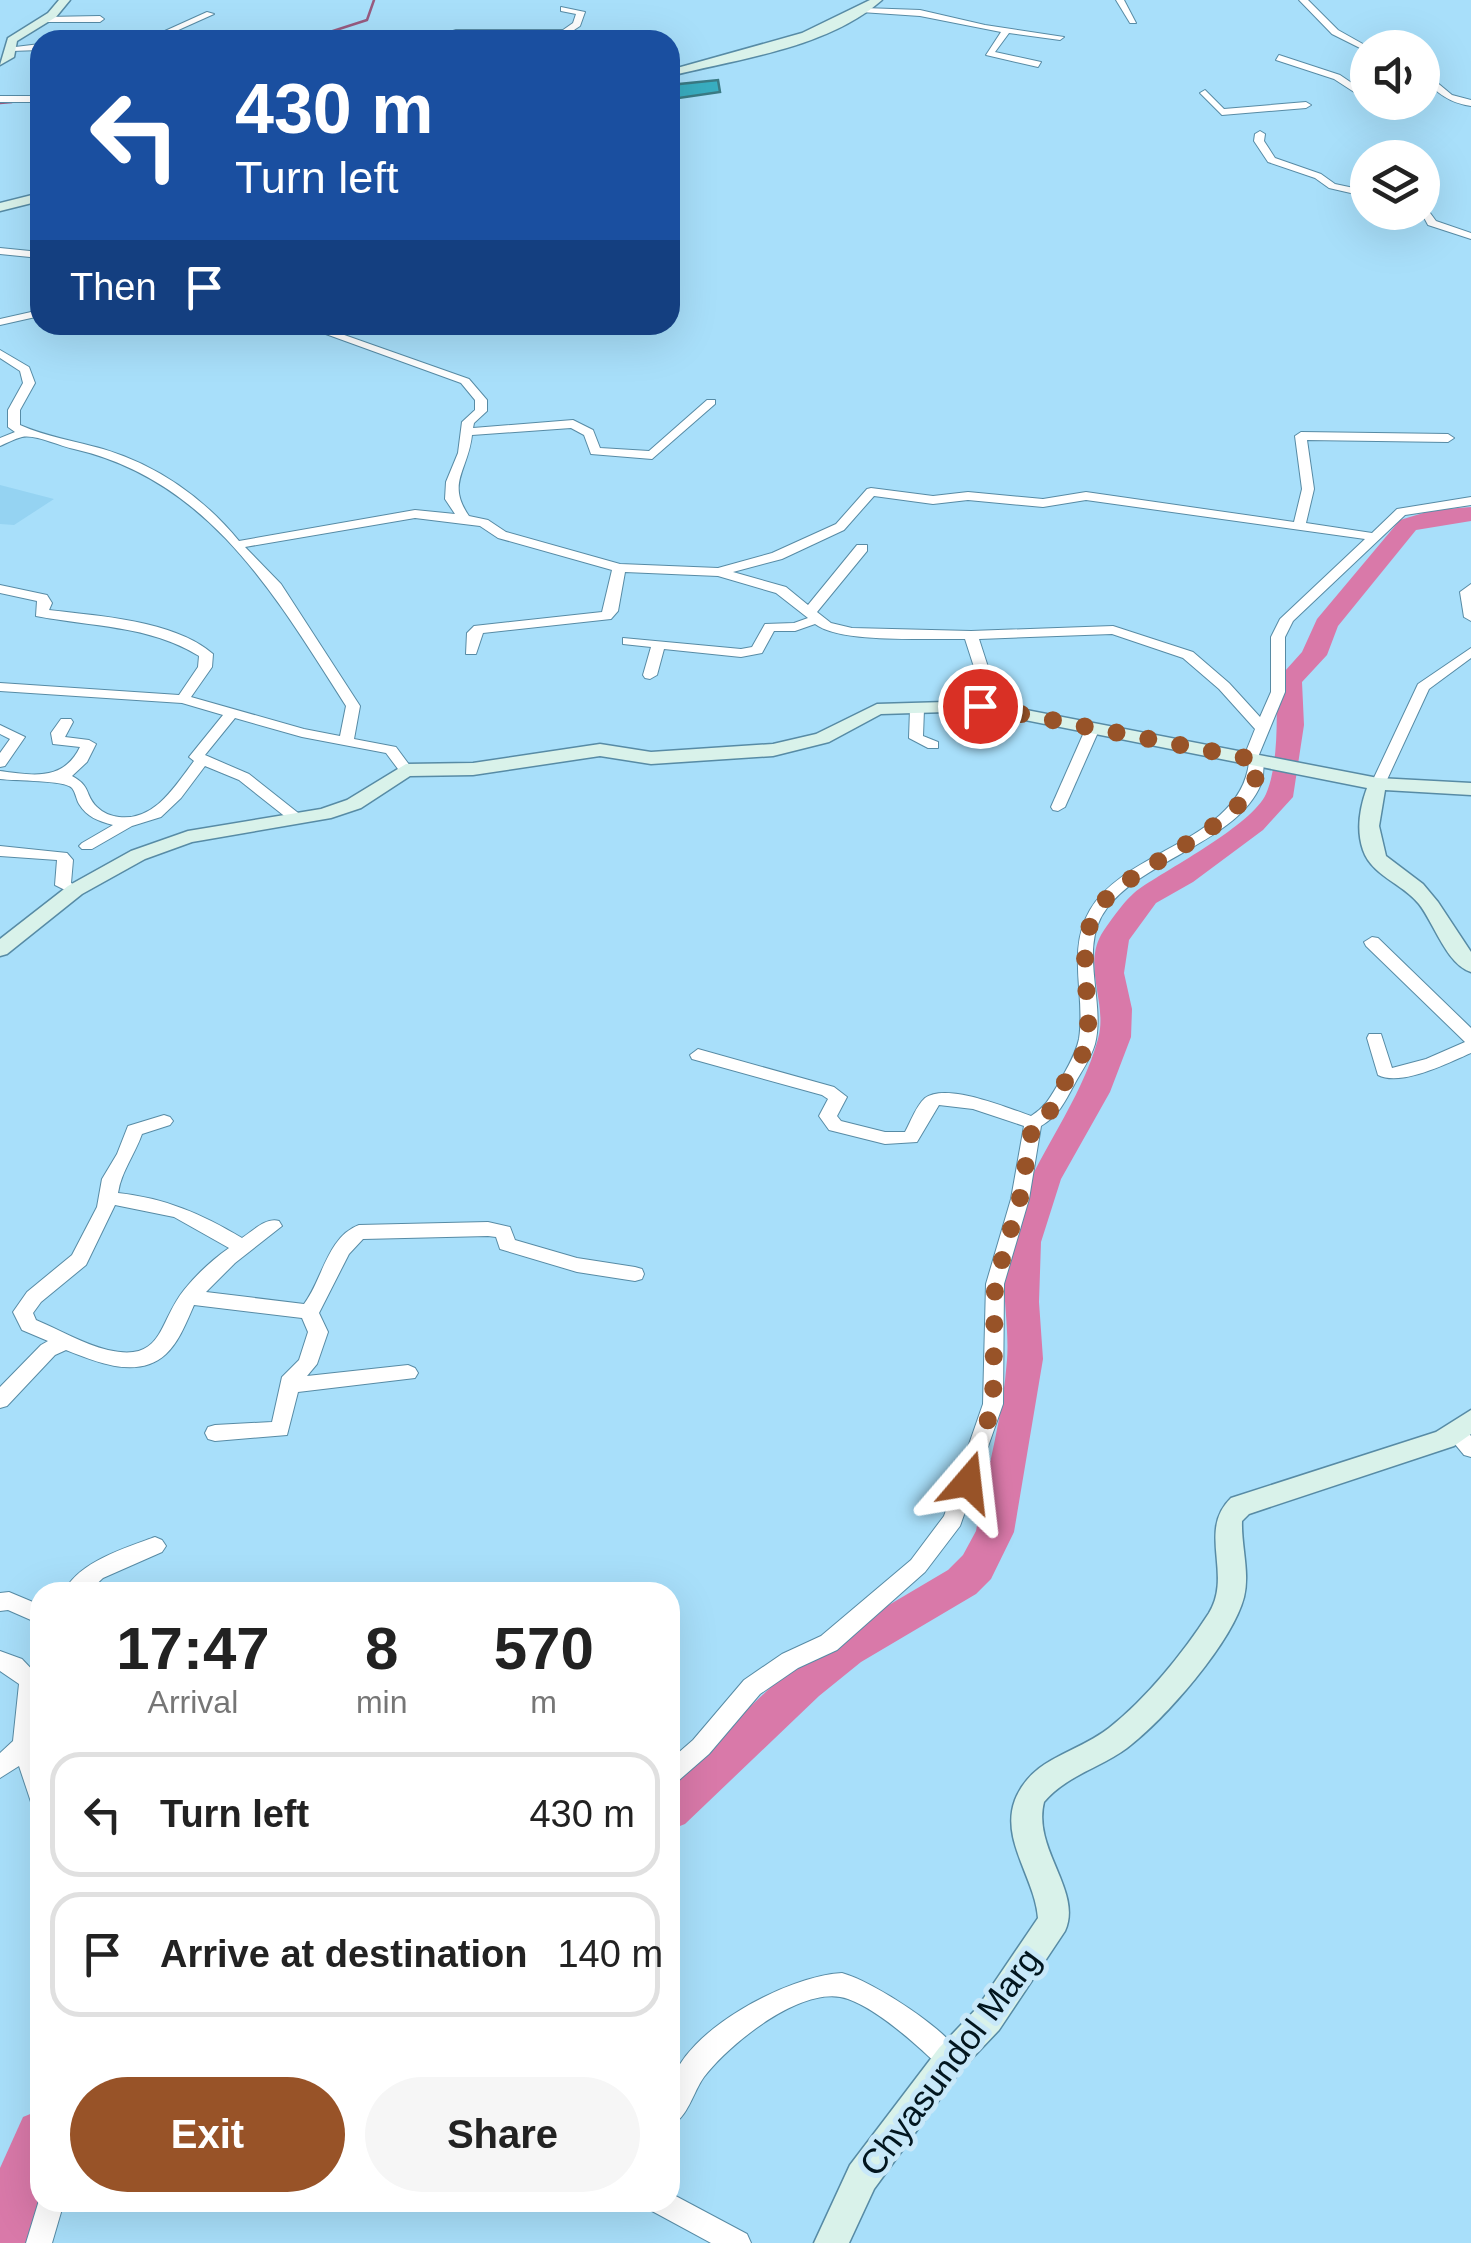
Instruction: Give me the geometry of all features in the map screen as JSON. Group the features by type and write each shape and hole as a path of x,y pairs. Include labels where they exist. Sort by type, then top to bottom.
{"street":[{"path":"0,62 10,55 12,40 46,20 65,0"},
{"path":"680,70 820,30 877,0"},
{"path":"1120,0 1133,20"},
{"path":"1303,0 1335,32 1350,40"},
{"path":"564,8 580,12 577,24 569,30"},
{"path":"864,10 920,13 1006,32 1060,37"},
{"path":"172,30 210,14"},
{"path":"46,20 100,19"},
{"path":"1006,32 989,52 1038,64"},
{"path":"11,48 30,47"},
{"path":"1279,58 1336,77 1350,86"},
{"path":"1205,93 1222,112 1228,113 1306,105"},
{"path":"1440,93 1453,102 1471,103"},
{"path":"0,99 30,99"},
{"path":"1260,134 1259,141 1272,160 1350,190"},
{"path":"0,207 30,200"},
{"path":"1440,226 1471,236"},
{"path":"0,251 30,254"},
{"path":"0,322 30,315"},
{"path":"334,335 465,381 480,400 482,411 468,422 451,498 465,519"},
{"path":"0,353 25,369 29,383 12,420 14,427 107,454 158,478 192,499 276,587 353,706 347,739"},
{"path":"467,432 574,424 589,433 594,451 652,455 711,402"},
{"path":"0,442 24,432"},
{"path":"1299,526 1308,489 1301,436 1448,438"},
{"path":"718,572 798,548 840,527 862,498 882,492 933,500 968,496 1044,503 1086,496 1375,537"},
{"path":"680,1766 701,1748 752,1687 790,1661 829,1643 918,1566 953,1520 993,1404 995,1284 1020,1198 1033,1123 1052,1110 1087,1045 1084,959 1098,908 1126,880 1232,812 1251,793 1260,776 1263,728 1278,692 1278,638 1287,619 1402,512 1471,502"},
{"path":"236,544 415,514 484,522 502,535 619,568 718,572 781,590 813,615 852,632 971,635 1113,630 1178,650 1224,686 1263,728"},
{"path":"628,642 757,650 770,627 795,627 813,615 862,548"},
{"path":"471,651 474,633 480,628 606,616 611,610 619,568"},
{"path":"1471,588 1471,616"},
{"path":"0,589 42,598 46,603 41,613 145,628 195,646 206,654 205,667 184,699"},
{"path":"971,635 981,667"},
{"path":"650,676 658,645"},
{"path":"1471,652 1423,687 1372,796 1370,830 1374,855 1415,888 1471,965"},
{"path":"1450,670 1471,675"},
{"path":"0,687 184,699 326,738 391,750 406,770"},
{"path":"0,949 75,890 138,855 188,837 297,819 354,804 406,770 473,770 600,750 670,758 773,750 822,738 877,709 980,706 1324,775 1378,784 1471,789"},
{"path":"917,709 916,738 933,744"},
{"path":"232,712 196,757 244,776 297,819"},
{"path":"0,775 55,780 84,759 89,744 58,741 58,733 66,722"},
{"path":"0,729 18,737 0,763"},
{"path":"1058,808 1092,730"},
{"path":"61,776 79,786 86,806 99,818 126,823 152,819 202,761"},
{"path":"87,846 126,823"},
{"path":"0,851 62,856 64,886 75,890"},
{"path":"1372,942 1469,1048 1431,1064 1390,1074 1384,1072 1376,1038"},
{"path":"698,1055 828,1091 838,1097 828,1116 834,1126 885,1138 910,1138 928,1105 936,1099 976,1103 1033,1123"},
{"path":"164,1121 134,1130 126,1155 110,1179 108,1198 79,1260 34,1296 23,1312 29,1324 64,1343 130,1361 144,1359 160,1350 189,1297 273,1226"},
{"path":"108,1198 184,1211 244,1248"},
{"path":"309,1312 318,1302 337,1259 359,1232 488,1229 503,1232 507,1244 578,1265 634,1274"},
{"path":"189,1297 309,1312"},
{"path":"215,1433 280,1429 290,1385 307,1364 318,1332 309,1312"},
{"path":"0,1400 48,1350 64,1343"},
{"path":"290,1385 408,1373"},
{"name":"Chyasundol Marg","path":"831,2243 862,2176 950,2059 988,2020 1054,1921 1047,1882 1026,1845 1029,1801 1038,1785 1118,1738 1174,1676 1226,1608 1234,1581 1229,1517 1240,1506 1466,1434"},
{"path":"90,1582 95,1572 155,1546"},
{"path":"0,1602 30,1611"},
{"path":"0,1662 14,1666 30,1680 24,1746 30,1766"},
{"path":"0,1768 24,1746"},
{"path":"680,2095 694,2070 725,2038 784,1996 811,1988 845,1984 928,2038 950,2059"},
{"path":"38,2243 48,2212"},
{"path":"680,2212 738,2243"}],"shaded area":[{"path":"0,485 54,499 14,525 0,524"}],"building":[{"path":"718,80 720,92 680,98 680,84"}],"waterway":[{"path":"336,30 367,20 374,0"},
{"path":"0,103 12,102"},
{"path":"680,1801 804,1683 847,1650 962,1582 977,1567 995,1532 1025,1359 1021,1302 1024,1242 1044,1179 1094,1092 1115,1037 1117,1009 1109,973 1114,939 1146,897 1183,876 1253,824 1279,797 1291,725 1289,681 1314,655 1326,624 1408,525 1433,517 1471,514"},
{"path":"8,2243 20,2178 30,2156"}],"route":[{"path":"968,1482 993,1404 995,1284 1020,1198 1033,1123 1052,1110 1087,1045 1084,959 1098,908 1126,880 1232,812 1251,793 1260,776 1257,760 980,706"}]}
